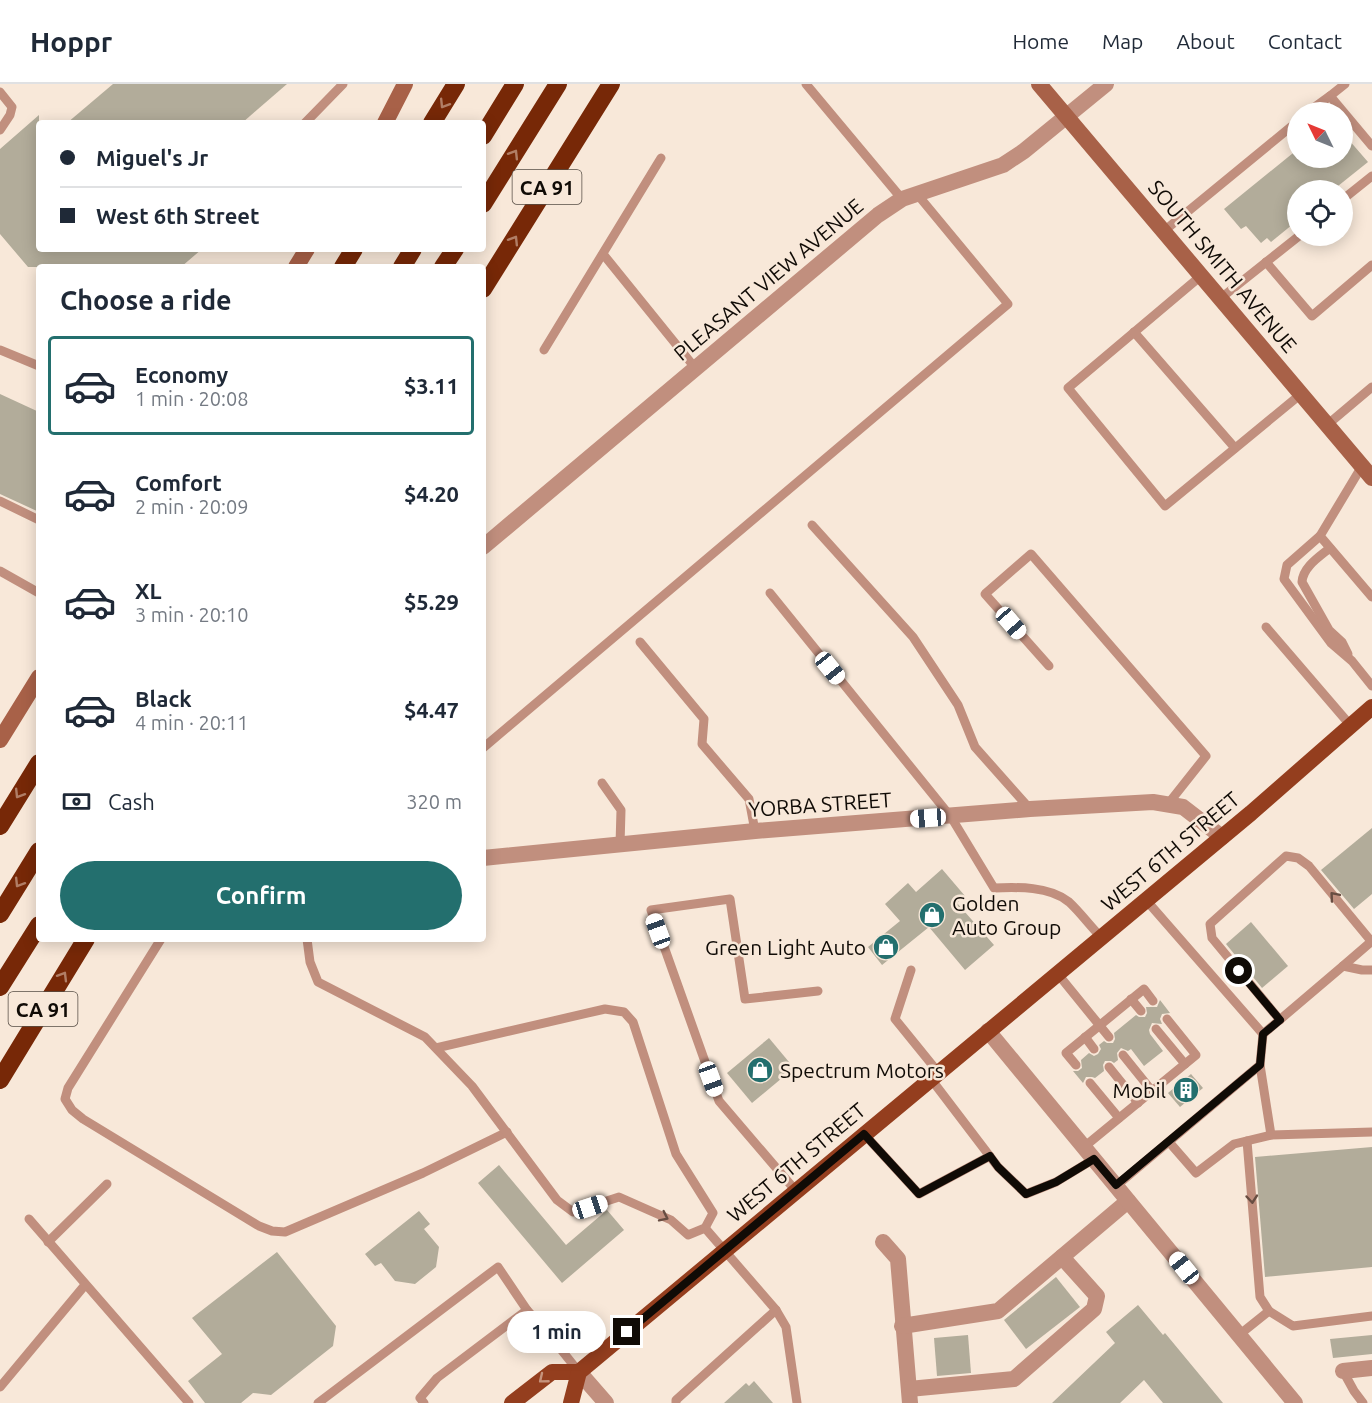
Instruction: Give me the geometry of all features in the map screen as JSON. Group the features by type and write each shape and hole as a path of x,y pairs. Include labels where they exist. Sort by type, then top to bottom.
{"highway":[{"path":"434,120 456,84"},
{"path":"486,131 515,84"},
{"path":"486,199 558,84"},
{"name":"CA 91","path":"486,285 611,84"},
{"path":"0,826 36,767"},
{"path":"0,914 36,856"},
{"path":"0,987 36,930"},
{"name":"CA 91","path":"1,1079 84,942"}],"main road":[{"path":"387,120 405,84"},
{"name":"SOUTH SMITH AVENUE","path":"1039,84 1367,472"},
{"path":"0,740 36,682"},
{"name":"WEST 6TH STREET","path":"579,1372 1222,837 1372,707"},
{"path":"512,1403 552,1372 579,1372 571,1403"}],"street":[{"name":"PLEASANT VIEW AVENUE","path":"486,544 878,215 910,197 1003,165 1024,152 1106,84"},
{"name":"YORBA STREET","path":"486,858 755,831 1030,809 1153,802 1183,807 1222,837"},
{"path":"988,1031 1295,1403"},
{"path":"902,1326 998,1311 1128,1201"},
{"path":"883,1242 898,1259 909,1396 1014,1379 1094,1309 1097,1296 1062,1257"},
{"path":"1343,1371 1372,1368"},
{"path":"579,1372 606,1403"}],"lane":[{"path":"308,120 343,84"},
{"path":"486,745 1008,304 806,84"},
{"path":"1321,102 1346,84"},
{"path":"0,92 12,107 10,115 0,130"},
{"path":"1329,96 1372,146"},
{"path":"1164,231 1287,131"},
{"path":"544,350 661,158"},
{"path":"1353,191 1372,176"},
{"path":"1221,298 1287,245"},
{"path":"603,254 696,369"},
{"path":"1266,262 1312,316 1372,265"},
{"path":"1202,275 1068,388 1165,506 1301,394"},
{"path":"1134,332 1235,448"},
{"path":"0,350 36,365"},
{"path":"1327,425 1372,387"},
{"path":"1367,472 1320,536 1287,565 1284,579 1331,643 1352,661 1372,686"},
{"path":"0,501 36,519"},
{"path":"812,525 913,637 958,705 975,747 1030,809"},
{"path":"1320,536 1372,597"},
{"path":"1330,548 1307,568 1302,582 1329,630 1342,642 1352,661"},
{"path":"1049,666 985,594 1031,554 1206,756 1168,804"},
{"path":"0,571 36,591"},
{"path":"770,593 951,817 994,888 1047,891 1067,900 1101,937"},
{"path":"1266,627 1351,726"},
{"path":"640,642 704,719 702,744 749,799 755,831"},
{"path":"602,783 621,810 620,845"},
{"path":"1271,1135 1260,1065 1263,1034 1280,1020 1372,941 1309,866 1298,858 1286,856 1210,924 1212,938 1280,1020"},
{"path":"796,1191 719,1101 651,910 730,899 745,999 818,991"},
{"path":"1146,900 1263,1034"},
{"path":"159,942 68,1088 65,1099 72,1110 83,1119 259,1226 272,1232 285,1232 423,1173 507,1132"},
{"path":"307,942 310,962 318,982 425,1037 472,1086 557,1200 573,1212 619,1197 671,1220 688,1235 705,1228 713,1213 676,1154 633,1022 624,1012 605,1010 436,1048"},
{"path":"1343,966 1372,970"},
{"path":"911,970 895,1018 998,1167 1026,1194 1056,1182 1089,1153 1119,1118 1196,1055 1167,1019"},
{"path":"1057,973 1109,1037"},
{"path":"1076,1065 1066,1053 1099,1025 1144,989 1153,1001"},
{"path":"1131,999 1141,1011"},
{"path":"1156,1029 1185,1064"},
{"path":"1085,1037 1094,1049"},
{"path":"1123,1055 1152,1091"},
{"path":"1116,1185 1260,1065"},
{"path":"1109,1067 1137,1103"},
{"path":"1090,1083 1119,1118"},
{"path":"1169,1142 1196,1173 1234,1144 1271,1135 1372,1132"},
{"path":"864,1134 919,1194 990,1156"},
{"path":"1247,1141 1260,1297 1269,1311 1293,1326 1372,1316"},
{"path":"48,1242 107,1184"},
{"path":"29,1219 189,1403"},
{"path":"705,1228 776,1310 786,1327 796,1403"},
{"path":"318,1403 498,1267 527,1310 579,1372"},
{"path":"0,1387 85,1285"},
{"path":"419,1401 437,1378 527,1310"},
{"path":"676,1403 676,1400 776,1310"},
{"path":"1239,1335 1269,1311"},
{"path":"1343,1371 1363,1403"}],"building":[{"path":"113,84 287,84 245,120 71,120"},
{"path":"39,115 39,120 36,120 36,252 198,252 184,264 36,264 36,267 28,267 0,234 0,149"},
{"path":"1353,145 1368,162 1346,180 1287,180 1287,229 1271,242 1267,238 1261,243 1246,226 1241,229 1224,209 1287,158 1287,168 1353,168"},
{"path":"0,394 36,411 36,511 0,494"},
{"path":"1372,828 1372,894 1354,909 1321,870"},
{"name":"Golden Auto Group","path":"942,869 965,896 957,903 994,945 965,970 929,927 882,965 868,947 900,921 885,904 908,883 916,892"},
{"path":"1251,922 1288,966 1262,988 1226,944"},
{"path":"1160,1000 1170,1013 1162,1014 1160,1019 1162,1024 1152,1023 1149,1030 1163,1051 1144,1066 1131,1049 1128,1051 1121,1048 1117,1053 1118,1060 1114,1063 1105,1061 1104,1071 1095,1078 1086,1077 1083,1083 1073,1071 1082,1068 1081,1060 1089,1053 1094,1056 1098,1054 1101,1049 1099,1045 1104,1041 1113,1043 1114,1033 1136,1015 1145,1017 1146,1007 1157,1007"},
{"name":"Spectrum Motors","path":"769,1038 794,1068 752,1103 727,1073"},
{"name":"Mobil","path":"1191,1074 1203,1088 1180,1107 1168,1093"},
{"path":"1372,1147 1372,1267 1265,1277 1255,1157"},
{"path":"499,1165 566,1245 607,1210 624,1230 562,1283 478,1183"},
{"path":"419,1211 430,1224 424,1229 439,1247 436,1267 415,1284 395,1281 381,1263 375,1266 365,1254"},
{"path":"277,1252 336,1326 333,1346 271,1395 253,1393 241,1403 205,1403 188,1381 222,1354 192,1318"},
{"path":"1056,1277 1080,1307 1026,1349 1004,1320"},
{"path":"1138,1305 1163,1335 1165,1333 1223,1403 1163,1403 1144,1380 1120,1403 1052,1403 1115,1343 1106,1332"},
{"path":"968,1335 971,1373 937,1376 934,1338"},
{"path":"1372,1335 1372,1354 1333,1358 1330,1339"},
{"path":"754,1381 773,1403 724,1403 746,1383 749,1386"}],"place":[{"name":"Golden Auto Group","path":"932,915"},
{"name":"Green Light Auto","path":"886,947"},
{"name":"Spectrum Motors","path":"760,1070"},
{"name":"Mobil","path":"1186,1090"}],"route":[{"path":"627,1332 864,1134 919,1194 990,1156 1026,1194 1056,1182 1094,1159 1116,1185 1260,1065 1263,1034 1280,1020 1239,971"}]}
